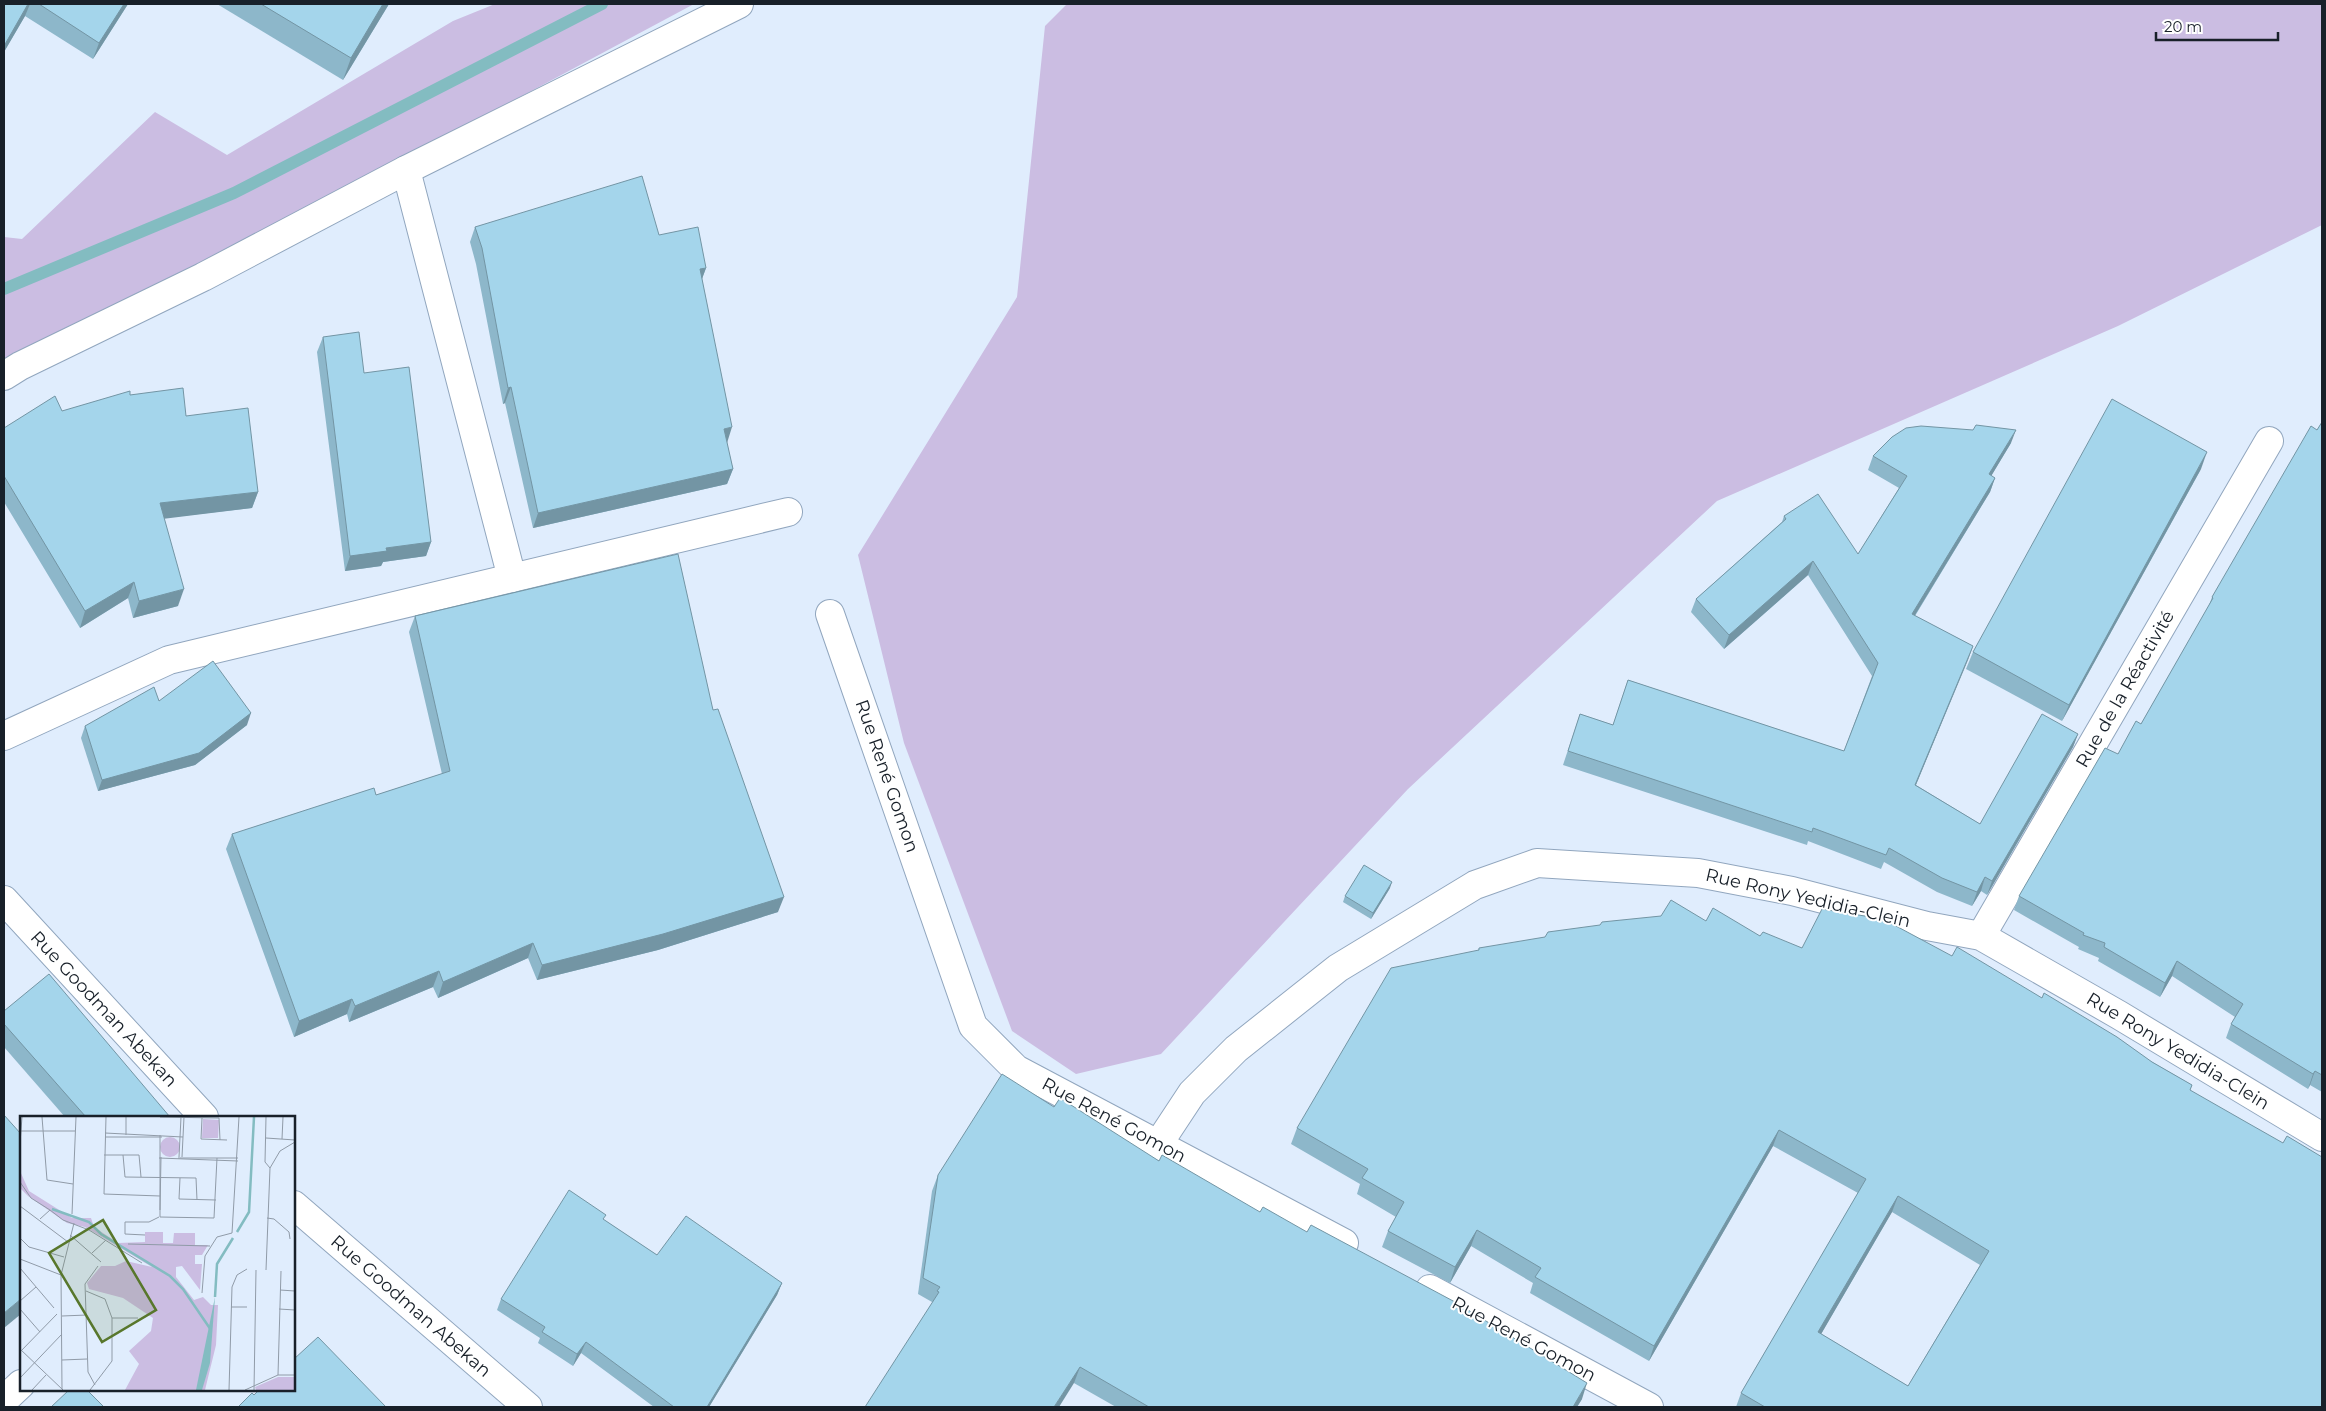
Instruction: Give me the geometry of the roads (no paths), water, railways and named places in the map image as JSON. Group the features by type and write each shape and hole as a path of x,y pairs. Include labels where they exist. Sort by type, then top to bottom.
{"street":[{"path":"4,376 20,366 203,277 406,170 739,4"},
{"path":"406,170 512,578"},
{"name":"Rue de la Réactivité","path":"1981,936 2269,441"},
{"path":"4,736 169,660 788,512"},
{"name":"Rue René Gomon","path":"830,614 973,1026 1016,1069 1368,1256"},
{"name":"Rue Rony Yedidia-Clein","path":"1159,1144 1192,1093 1236,1049 1338,968 1475,885 1537,863 1698,873 1792,891 1927,926 1981,936 2119,1014 2322,1137"},
{"name":"Rue Goodman Abekan","path":"8,909 203,1116"},
{"name":"Rue Goodman Abekan","path":"295,1206 528,1407"},
{"name":"Rue René Gomon","path":"1411,1279 1633,1403"},
{"path":"4,1400 20,1385"}],"waterway":[{"path":"4,289 234,193 602,4"}]}
